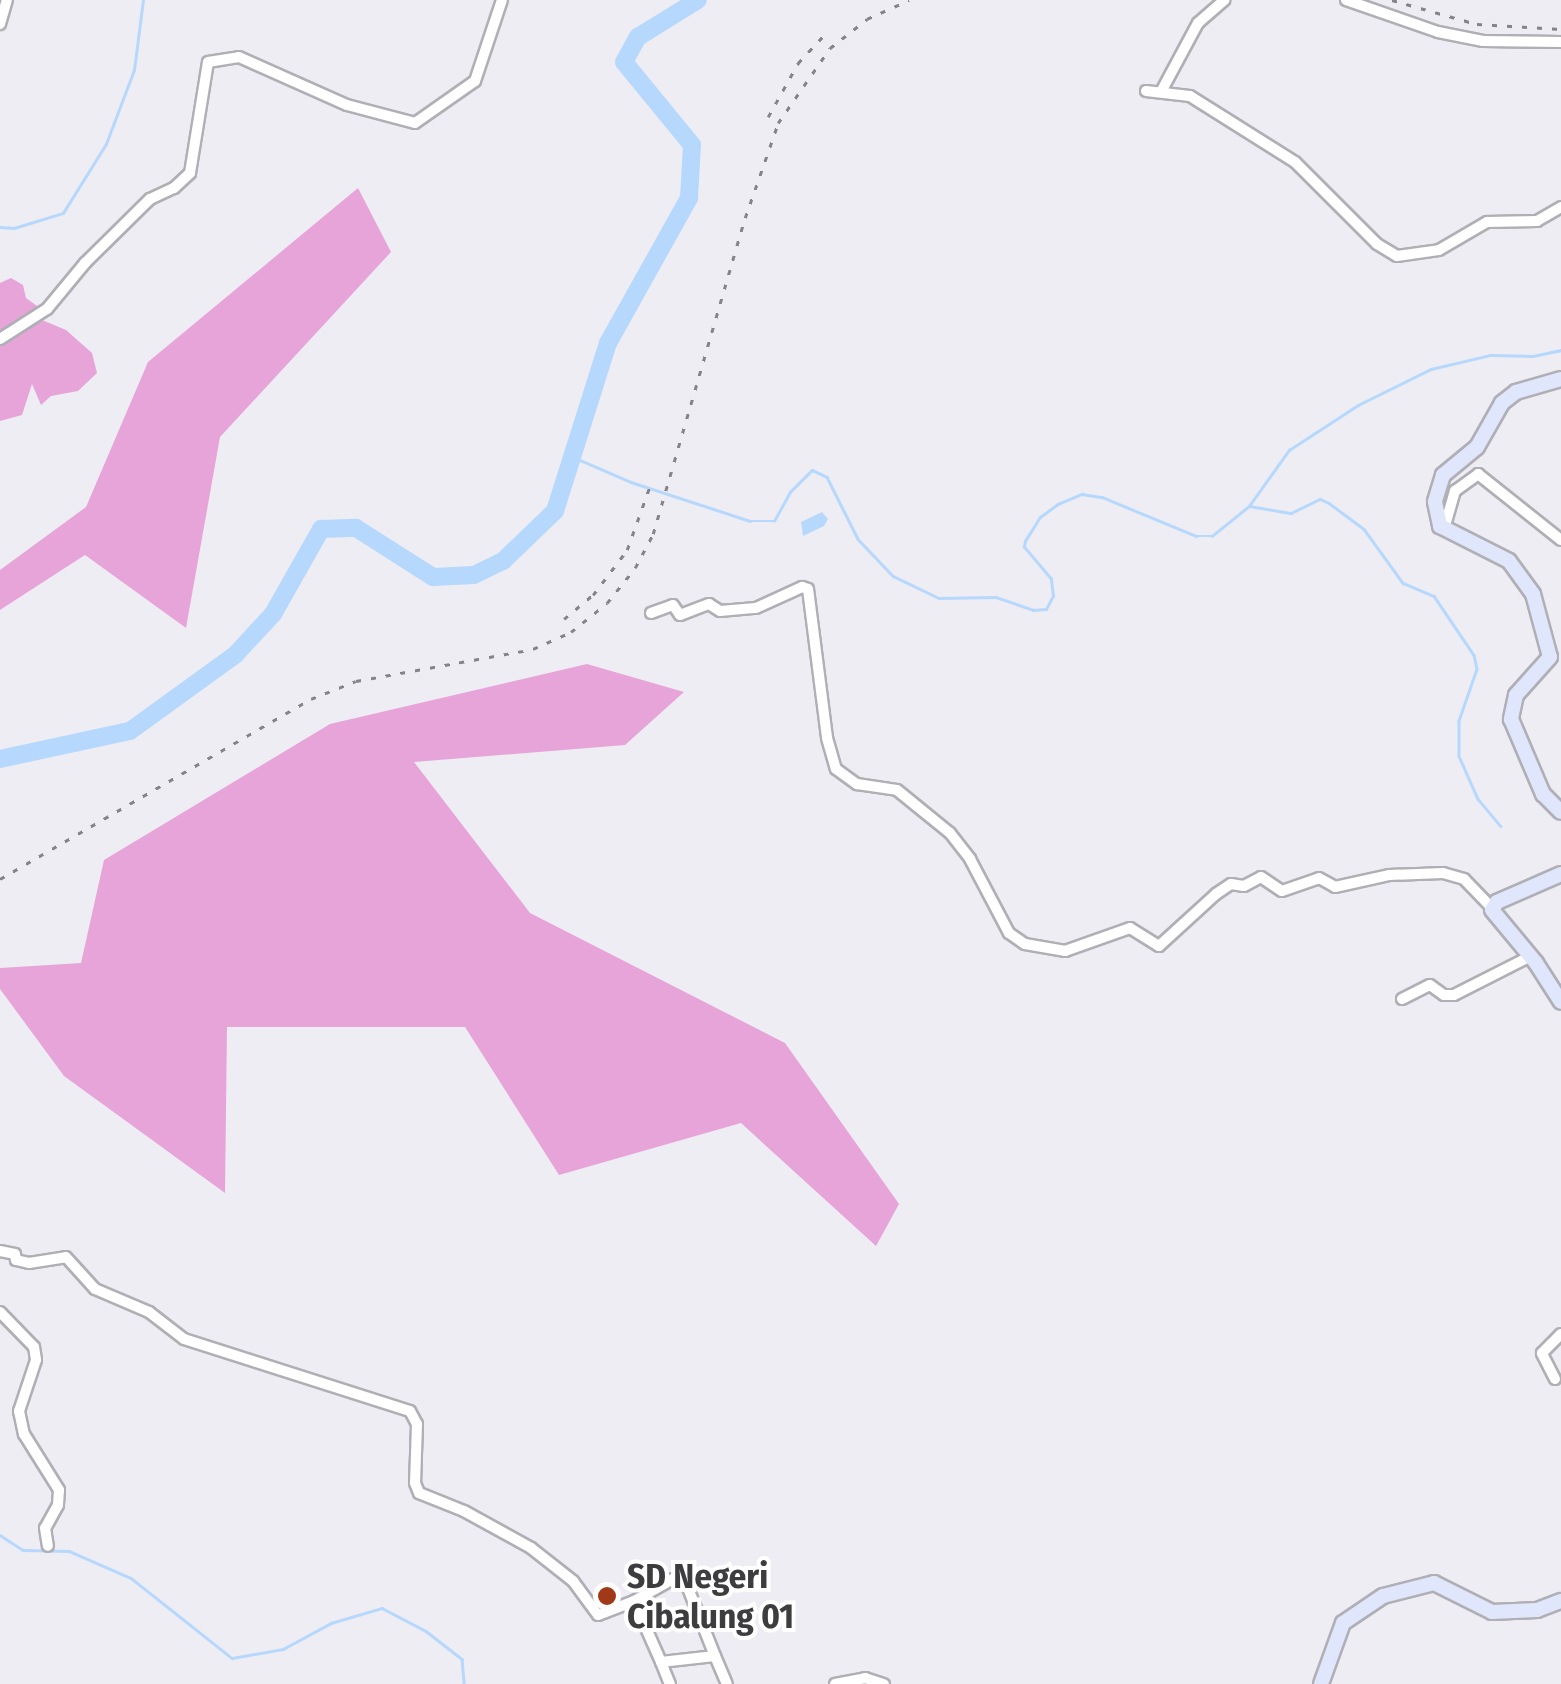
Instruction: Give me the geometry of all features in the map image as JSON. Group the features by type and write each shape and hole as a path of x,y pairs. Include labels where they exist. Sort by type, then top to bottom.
{"street":[{"path":"0,24 7,0"},
{"path":"0,340 47,309 150,199 174,188 190,173 208,62 239,57 347,105 415,123 475,81 502,0"},
{"path":"1162,90 1198,24 1224,0"},
{"path":"1346,0 1438,32 1483,41 1561,42"},
{"path":"1146,92 1162,90 1190,96 1295,162 1377,244 1397,256 1439,250 1487,222 1537,220 1561,207"},
{"path":"1561,380 1510,396 1495,412 1477,447 1444,474 1435,502 1437,522 1444,529 1509,562 1533,594 1550,658 1516,695 1511,719 1543,794 1561,812"},
{"path":"1444,529 1455,491 1478,474 1561,540"},
{"path":"651,613 672,605 680,615 709,604 724,611 756,608 802,587 808,589 815,613 827,738 836,770 857,784 898,790 950,833 970,859 1009,934 1025,944 1065,952 1130,928 1159,946 1216,894 1261,878 1282,892 1321,877 1334,887 1389,875 1442,874 1464,879 1492,908 1531,956 1561,1002"},
{"path":"1492,908 1561,874"},
{"path":"1402,998 1430,985 1444,995 1454,994 1531,956"},
{"path":"0,1251 30,1263 66,1258 90,1286 149,1312 184,1339 407,1409 416,1420 415,1483 420,1494 464,1510 531,1548 573,1581 598,1615 634,1602 672,1579 684,1578 727,1684"},
{"path":"0,1312 34,1347 36,1360 18,1411 24,1434 58,1490 58,1505 45,1528 48,1546"},
{"path":"1555,1379 1542,1353 1561,1334"},
{"path":"1320,1684 1342,1626 1380,1597 1434,1584 1492,1612 1537,1610 1561,1601"},
{"path":"634,1602 670,1684"},
{"path":"660,1662 715,1656"},
{"path":"835,1684 865,1678 884,1684"}],"shaded area":[{"path":"358,188 391,252 220,437 186,628 85,555 0,610 0,570 86,507 148,362"},
{"path":"11,278 23,285 26,298 37,306 42,320 66,330 92,353 97,373 78,391 51,396 41,405 32,384 22,415 0,421 0,283"},
{"path":"587,664 684,692 625,745 414,762 530,913 785,1043 899,1204 876,1246 741,1123 559,1175 465,1027 227,1027 225,1193 64,1076 0,989 0,968 81,963 104,860 330,724"}],"water":[{"path":"822,512 828,519 824,526 803,536 801,522"}],"waterway":[{"path":"0,227 14,228 63,213 106,144 134,70 143,0"},
{"path":"0,759 130,731 235,655 273,614 321,529 356,528 433,577 474,575 503,561 555,511 608,343 689,198 692,145 624,62 638,37 698,0"},
{"path":"573,457 631,482 750,521 774,521 790,492 812,470 827,477 858,539 893,576 939,598 996,597 1033,610 1046,609 1053,596 1051,579 1024,547 1040,517 1058,504 1082,494 1102,497 1196,536 1212,536 1249,506 1289,450 1358,405 1431,369 1490,355 1533,356 1561,350"},
{"path":"1249,506 1291,513 1320,499 1329,503 1364,529 1403,583 1434,596 1474,655 1477,669 1459,721 1459,756 1478,799 1501,826"},
{"path":"0,1535 23,1550 69,1551 131,1578 232,1658 283,1649 331,1623 382,1608 426,1631 462,1659 464,1684"}],"railway":[{"path":"0,879 311,699 356,681 533,649 571,632 607,603 635,568 653,534 745,218 778,123 830,48 867,19 909,0"},
{"path":"1392,0 1477,24 1561,29"},
{"path":"768,117 798,63 824,35"},
{"path":"564,619 593,595 627,550 651,483"}],"place":[{"name":"SD Negeri Cibalung 01","path":"607,1596"}]}
